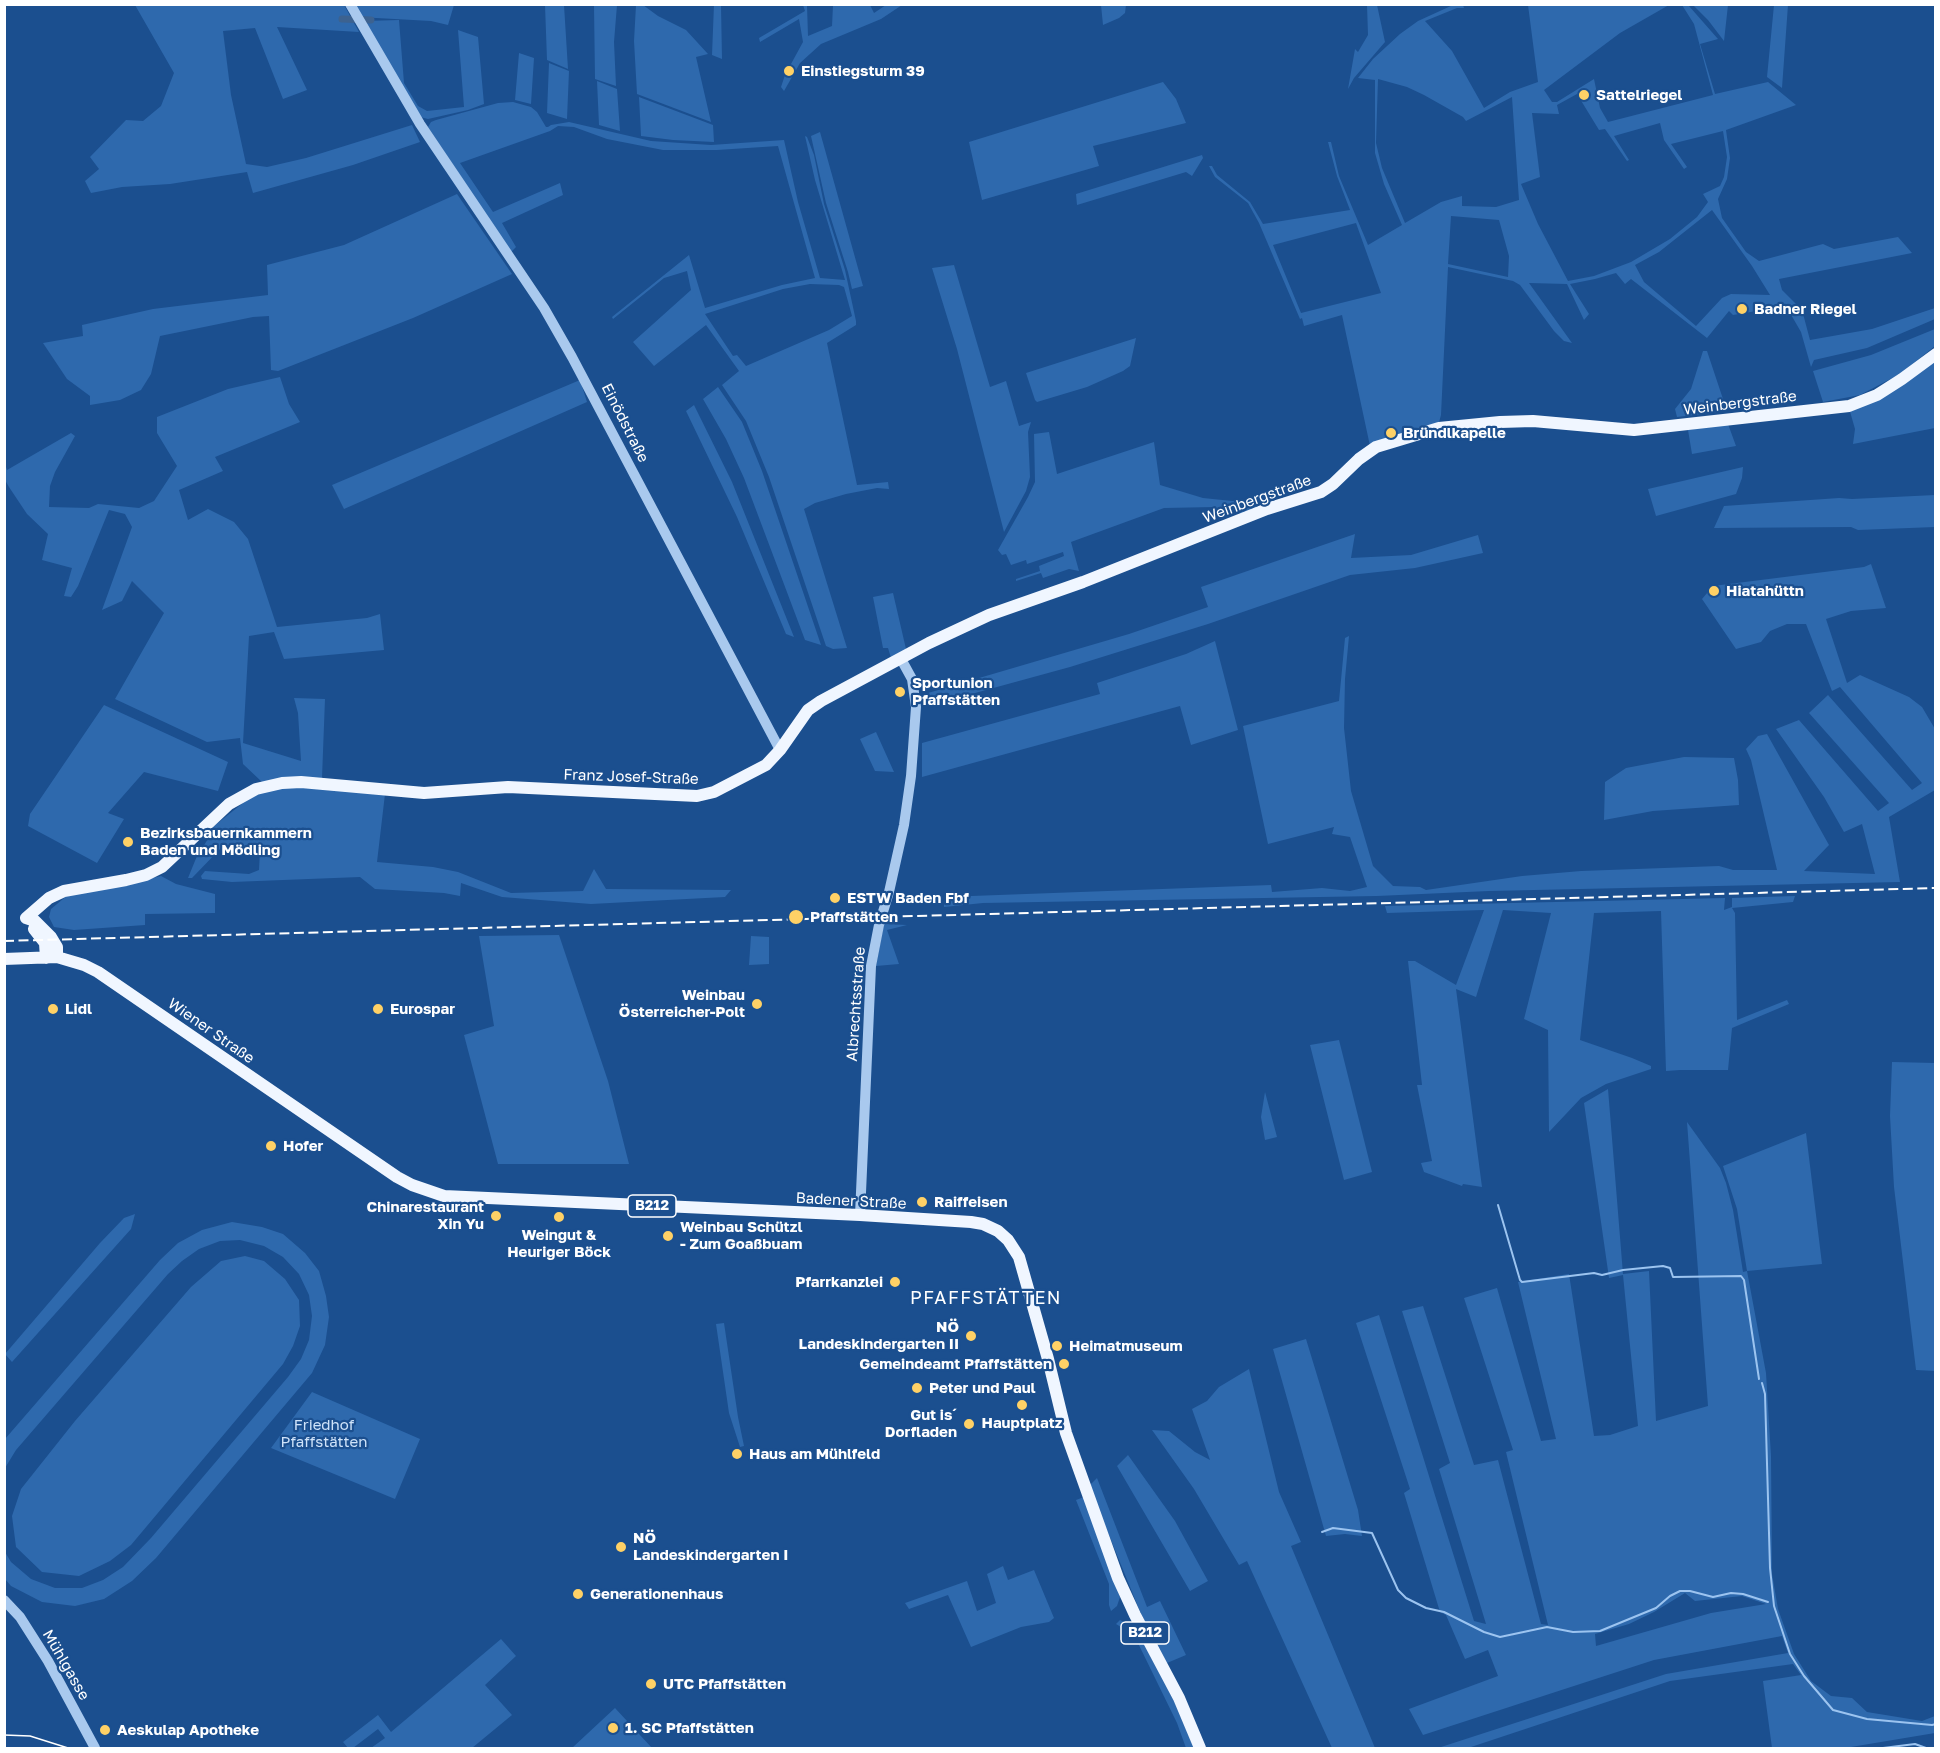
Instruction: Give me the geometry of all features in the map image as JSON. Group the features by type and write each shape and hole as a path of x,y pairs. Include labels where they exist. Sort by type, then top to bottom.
{"main road":[{"name":"Weinbergstraße","path":"901,659 942,636 988,615 1083,582 1267,509 1321,492 1369,452 1403,438 1439,428 1522,421 1634,430 1849,406 1877,395 1935,354"},
{"name":"Franz Josef-Straße","path":"51,958 57,947 51,936 35,921 27,918 49,898 64,891 126,880 162,867 213,817 229,804 256,789 282,783 301,782 424,792 508,787 698,796 727,787 766,765 780,750 808,710 851,684 901,659"},
{"name":"B212","path":"4,959 51,958"},
{"name":"Wiener Straße","path":"51,958 84,965 98,972 397,1177 428,1191"},
{"name":"Badener Straße","path":"428,1191 444,1196 971,1222 983,1224 998,1231 1008,1240 1018,1257 1048,1359 1066,1433 1118,1578 1179,1698 1200,1749"}],"street":[{"name":"Einödstraße","path":"350,4 420,124 544,308 584,377 780,750"},
{"name":"Albrechtsstraße","path":"860,1215 871,966 904,825 911,776 916,707 912,680 901,659"},
{"name":"Mühlgasse","path":"4,1600 20,1617 48,1661 95,1749"}],"green space":[{"path":"714,4 721,5 722,59 712,55"},
{"path":"135,5 344,5 359,32 277,27 307,90 283,99 255,28 223,31 231,95 246,164 267,167 306,158 412,125 420,142 353,165 253,193 247,172 170,184 122,187 91,193 85,181 99,169 90,157 126,120 143,121 161,106 174,73"},
{"path":"352,5 454,5 448,25 431,21 358,17"},
{"path":"545,5 564,5 568,69 547,60"},
{"path":"583,5 617,5 614,42 616,86 595,79 594,6"},
{"path":"636,5 643,5 658,16 686,30 708,54 696,57 711,122 637,94 634,41"},
{"path":"803,5 807,5 808,36 832,26 833,5 870,5 874,13 886,5 902,5 881,19 821,44 800,63 784,91 781,87 785,75 803,42 799,19 760,42 759,38 805,11"},
{"path":"1101,5 1126,5 1125,13 1103,25"},
{"path":"1367,5 1377,5 1385,42 1354,78 1348,89 1355,49 1358,52 1368,35"},
{"path":"1453,5 1463,5 1464,8 1457,8 1425,21 1452,51 1484,108 1510,92 1538,82 1528,5 1669,5 1620,33 1544,90 1552,102 1557,102 1594,79 1600,108 1608,122 1713,95 1694,24 1682,5 1689,6 1718,39 1700,44 1715,94 1768,82 1796,105 1726,130 1730,158 1727,179 1718,199 1722,218 1746,252 1759,261 1823,244 1834,249 1898,237 1912,253 1779,279 1782,290 1802,310 1810,340 1872,329 1935,308 1935,319 1867,348 1814,360 1811,367 1801,332 1786,306 1733,315 1729,311 1707,338 1631,279 1625,284 1616,273 1570,284 1589,314 1584,320 1567,284 1529,283 1572,343 1564,341 1554,331 1520,285 1513,281 1448,267 1441,415 1438,426 1370,446 1342,315 1304,326 1248,203 1215,177 1209,166 1212,166 1217,175 1250,202 1263,224 1350,210 1337,176 1328,142 1331,142 1339,176 1368,245 1402,225 1384,184 1375,153 1375,80 1358,78 1373,59 1418,21","holes":["1378,79 1407,87 1424,95 1463,117 1466,121 1512,97 1519,200 1496,207 1462,206 1462,196 1441,202 1405,223 1382,168 1376,143","1577,94 1599,130 1605,129 1627,161 1629,160 1614,136 1660,123 1664,140 1684,169 1687,167 1671,144 1723,131 1727,157 1720,186 1703,194 1708,202 1697,217 1670,239 1631,262 1594,276 1568,281 1538,224 1521,184 1540,177 1532,113 1559,114 1557,105","1712,210 1770,295 1731,294 1722,298 1696,326 1644,282 1635,265 1659,252","1451,216 1499,220 1509,256 1508,277 1448,264","1356,223 1381,293 1301,313 1273,245"]},
{"path":"1693,5 1728,5 1724,41 1708,20"},
{"path":"1774,5 1788,5 1782,88 1767,77"},
{"path":"399,20 404,83 418,106 427,111 464,107 458,30 478,37 484,104 428,119 420,117 364,21"},
{"path":"519,53 534,58 531,104 515,100"},
{"path":"549,63 569,71 567,119 547,113"},
{"path":"597,81 617,89 620,131 599,125"},
{"path":"1163,82 1176,99 1186,123 1093,146 1099,166 982,200 969,142"},
{"path":"639,97 713,125 714,142 641,136"},
{"path":"513,102 531,107 546,127 569,122 651,141 711,145 784,140 798,202 820,278 845,280 815,180 805,136 807,137 814,155 824,204 845,270 856,321 856,325 827,343 857,485 888,482 889,489 877,488 846,494 815,503 804,509 847,648 833,649 826,646 769,477 746,421 722,385 739,371 706,325 654,366 633,342 691,290 687,271 664,278 613,319 612,317 689,255 705,308 782,285 815,278 778,146 717,150 663,150 607,139 574,127 558,126 550,131 460,163 493,212 560,183 563,195 502,223 516,247 511,252 428,127 436,120 498,103","holes":["810,284 844,287 852,316 829,330 746,366 737,355 733,356 705,314 783,289"]},
{"path":"820,132 863,286 852,289 826,203 811,136"},
{"path":"1202,155 1203,158 1192,176 1186,172 1077,205 1076,194"},
{"path":"457,194 512,274 413,318 278,371 271,370 269,316 253,317 160,336 151,374 141,390 120,400 90,405 90,396 67,379 43,343 83,336 82,325 153,309 268,295 267,265 344,245"},
{"path":"954,265 990,387 1006,381 1019,426 1031,422 1028,432 1030,477 1026,491 1004,532 957,349 932,268"},
{"path":"1935,329 1935,346 1900,374 1860,395 1823,402 1813,371 1871,355"},
{"path":"1136,338 1130,366 1123,371 1087,387 1037,402 1035,400 1026,373"},
{"path":"1703,351 1707,351 1727,411 1677,417 1675,409 1691,389"},
{"path":"1935,358 1935,428 1853,444 1855,429 1849,408"},
{"path":"280,377 289,404 300,422 215,457 223,471 179,490 188,520 208,509 234,522 248,539 277,627 367,618 380,614 384,650 284,659 274,632 249,636 243,743 301,761 298,713 294,698 325,699 322,778 262,782 243,764 240,738 207,742 115,699 164,613 132,581 122,601 102,610 132,527 125,514 109,510 78,586 71,597 64,596 72,568 42,560 48,534 27,514 9,487 5,480 4,461 7,470 71,433 75,436 50,486 49,507 89,508 98,504 139,508 154,501 177,466 157,433 157,417 228,389"},
{"path":"580,380 587,402 344,509 332,485"},
{"path":"718,387 742,422 762,471 821,645 805,640 744,478 726,439 703,399"},
{"path":"694,405 732,482 794,637 786,634 737,517 686,411"},
{"path":"1728,424 1736,446 1692,454 1688,430"},
{"path":"1049,432 1057,474 1154,442 1160,485 1203,498 1252,503 1259,510 1242,516 1239,511 1224,514 1215,507 1164,508 1071,542 1079,571 1069,569 1043,578 1041,573 1016,581 1016,579 1040,571 1039,566 1064,556 1063,552 1027,564 1026,560 1011,565 1006,554 1002,555 998,550 1035,482 1034,434"},
{"path":"1743,467 1736,494 1656,516 1648,489"},
{"path":"1935,495 1935,527 1858,530 1851,527 1714,528 1724,506 1839,498"},
{"path":"1355,534 1351,558 1411,555 1478,535 1483,553 1415,568 1350,575 1208,624 1070,667 924,707 928,693 1129,634 1208,607 1201,587"},
{"path":"1871,564 1886,608 1851,611 1826,619 1847,683 1860,675 1909,697 1922,707 1935,729 1935,790 1889,817 1900,882 1489,891 1377,896 983,903 944,907 944,897 1271,885 1272,892 1322,888 1350,891 1367,887 1350,837 1332,834 1334,827 1268,844 1243,726 1339,701 1345,638 1349,636 1344,728 1351,791 1373,866 1393,886 1420,887 1426,890 1522,876 1581,871 1719,866 1733,870 1777,870 1751,760 1746,749 1758,736 1767,734 1829,845 1804,871 1875,874 1862,824 1844,832 1824,797 1776,729 1799,720 1878,811 1889,803 1809,713 1828,695 1912,790 1922,783 1840,687 1832,691 1806,624 1787,624 1770,631 1761,642 1736,649 1702,599 1713,586 1864,567"},
{"path":"893,593 906,649 891,658 888,648 883,648 873,597"},
{"path":"1215,641 1238,730 1191,745 1180,706 922,777 922,743 1100,694 1097,683 1186,654"},
{"path":"104,705 228,762 218,791 144,772 108,813 124,819 97,863 28,826 30,814"},
{"path":"876,732 894,772 875,771 860,739"},
{"path":"1684,757 1734,758 1739,805 1653,811 1604,820 1605,782 1626,768"},
{"path":"293,786 385,794 377,862 433,867 458,872 511,893 583,891 594,869 606,889 731,890 725,897 591,904 502,897 461,883 460,896 375,889 360,877 232,882 202,879 201,876 205,871 249,874 259,870 260,851 221,848 192,878 188,878 197,856 208,839 199,838 248,799 263,792"},
{"path":"161,876 176,884 215,894 215,913 145,914 145,925 74,930 54,927 49,917 51,909 69,894"},
{"path":"1795,896 1793,902 1732,908 1735,913 1737,1020 1787,1000 1789,1004 1732,1028 1728,1070 1666,1071 1661,911 1594,913 1580,1040 1632,1058 1651,1066 1651,1069 1606,1084 1581,1098 1549,1132 1548,1030 1524,1019 1551,913 1503,910 1476,997 1456,989 1482,1187 1463,1184 1462,1186 1424,1172 1421,1163 1432,1161 1417,1085 1422,1085 1408,961 1415,961 1456,985 1484,910 1387,913 1385,906 1725,898 1724,910 1732,907 1732,898"},
{"path":"884,924 907,925 887,930 899,964 876,966"},
{"path":"559,935 608,1081 629,1164 498,1164 464,1035 494,1026 479,936"},
{"path":"751,936 769,937 769,964 749,965"},
{"path":"1339,1040 1372,1172 1344,1180 1310,1045"},
{"path":"1892,1062 1935,1063 1935,1371 1916,1370 1894,1187 1890,1116"},
{"path":"1608,1089 1623,1274 1649,1271 1656,1421 1708,1406 1687,1122 1720,1168 1733,1210 1743,1272 1747,1271 1766,1373 1771,1456 1772,1574 1778,1609 1794,1654 1811,1681 1831,1696 1852,1698 1867,1712 1922,1721 1935,1716 1935,1733 1851,1747 1772,1748 1763,1681 1801,1675 1793,1664 1670,1681 1468,1748 1438,1748 1666,1674 1788,1653 1782,1636 1654,1660 1423,1735 1409,1709 1498,1676 1488,1650 1465,1659 1446,1615 1440,1612 1404,1493 1410,1489 1356,1323 1379,1315 1474,1621 1486,1624 1439,1469 1450,1463 1402,1311 1423,1306 1474,1465 1498,1460 1541,1624 1548,1625 1506,1452 1513,1450 1464,1298 1497,1288 1541,1441 1556,1439 1518,1282 1569,1274 1594,1436 1610,1435 1638,1426 1623,1275 1609,1278 1584,1103","holes":["1685,1593 1695,1601 1742,1596 1766,1604 1711,1613 1596,1646 1595,1634 1629,1624"]},
{"path":"1265,1092 1277,1137 1265,1140 1261,1117"},
{"path":"1806,1133 1822,1264 1747,1271 1737,1209 1723,1166"},
{"path":"135,1214 131,1229 12,1362 5,1354 100,1243 124,1218"},
{"path":"232,1222 262,1227 283,1234 305,1253 319,1271 329,1317 325,1345 312,1373 156,1558 132,1581 104,1599 75,1606 42,1602 11,1586 5,1579 5,1552 11,1562 31,1579 55,1588 82,1588 103,1580 123,1567 151,1538 301,1359 309,1340 312,1316 309,1295 299,1274 283,1257 264,1246 240,1240 220,1241 199,1249 168,1274 16,1450 5,1468 5,1439 160,1260 178,1243 202,1230"},
{"path":"245,1256 264,1261 285,1279 299,1300 300,1326 283,1364 131,1545 110,1561 79,1576 42,1572 16,1547 12,1516 21,1489 75,1421 191,1287 221,1261"},
{"path":"724,1323 744,1446 740,1447 729,1413 716,1324"},
{"path":"1306,1339 1358,1510 1362,1536 1345,1534 1326,1536 1273,1349"},
{"path":"1249,1369 1279,1492 1301,1542 1291,1546 1375,1748 1332,1748 1247,1561 1239,1565 1194,1489 1152,1430 1169,1431 1195,1452 1210,1460 1192,1409 1207,1401 1219,1387"},
{"name":"Friedhof Pfaffstätten","path":"312,1392 420,1439 395,1499 271,1448"},
{"path":"1128,1455 1175,1521 1208,1581 1190,1591 1117,1466"},
{"path":"1097,1478 1147,1607 1160,1601 1186,1655 1167,1663 1141,1614 1089,1486"},
{"path":"1084,1497 1120,1597 1117,1606 1111,1611 1109,1584 1076,1500"},
{"path":"1003,1566 1008,1580 1034,1570 1054,1618 1049,1622 1021,1627 971,1647 948,1595 909,1609 905,1603 967,1581 977,1611 996,1603 987,1574"},
{"path":"1120,1620 1136,1628 1174,1701 1194,1748 1186,1748 1177,1723 1134,1635 1116,1624"},
{"path":"501,1639 516,1656 485,1685 512,1715 472,1748 371,1748 385,1738 378,1729 353,1748 348,1748 343,1742 378,1715 391,1732"},
{"name":"1. SC Pfaffstätten","path":"615,1708 652,1748 572,1748"}],"waterway":[{"path":"342,19 371,20"},
{"path":"1498,1205 1522,1282 1594,1273 1602,1275 1623,1270 1663,1266 1670,1268 1673,1277 1741,1276 1744,1280 1759,1379"},
{"path":"1762,1383 1765,1394 1770,1568 1774,1606 1790,1654 1804,1676 1833,1710 1867,1719 1936,1724"},
{"path":"1322,1532 1333,1528 1372,1533 1398,1590 1406,1598 1500,1637 1547,1627 1573,1632 1600,1631 1656,1608 1680,1591 1713,1597 1731,1593 1743,1594 1768,1602"},
{"path":"1883,1748 1915,1744 1926,1748"}],"tram line":[{"path":"4,1735 30,1736 68,1748"}],"railway":[{"path":"4,941 1936,888"}],"place":[{"name":"Einstiegsturm 39","path":"789,71"},
{"name":"Sattelriegel","path":"1584,95"},
{"name":"Badner Riegel","path":"1742,309"},
{"name":"Bründlkapelle","path":"1391,433"},
{"name":"Hiatahüttn","path":"1714,591"},
{"name":"Sportunion Pfaffstätten","path":"900,692"},
{"name":"Bezirksbauernkammern Baden und Mödling","path":"128,842"},
{"name":"ESTW Baden Fbf","path":"835,898"},
{"name":"Pfaffstätten","path":"796,917"},
{"name":"Weinbau Österreicher-Polt","path":"757,1004"},
{"name":"Lidl","path":"53,1009"},
{"name":"Eurospar","path":"378,1009"},
{"name":"Hofer","path":"271,1146"},
{"name":"Raiffeisen","path":"922,1202"},
{"name":"Chinarestaurant Xin Yu","path":"496,1216"},
{"name":"Weingut & Heuriger Böck","path":"559,1217"},
{"name":"Weinbau Schützl - Zum Goaßbuam","path":"668,1236"},
{"name":"Pfarrkanzlei","path":"895,1282"},
{"name":"NÖ Landeskindergarten II","path":"971,1336"},
{"name":"Heimatmuseum","path":"1057,1346"},
{"name":"Gemeindeamt Pfaffstätten","path":"1064,1364"},
{"name":"Peter und Paul","path":"917,1388"},
{"name":"Hauptplatz","path":"1022,1405"},
{"name":"Gut is´ Dorfladen","path":"969,1424"},
{"name":"Haus am Mühlfeld","path":"737,1454"},
{"name":"NÖ Landeskindergarten I","path":"621,1547"},
{"name":"Generationenhaus","path":"578,1594"},
{"name":"UTC Pfaffstätten","path":"651,1684"},
{"name":"1. SC Pfaffstätten","path":"613,1728"},
{"name":"Aeskulap Apotheke","path":"105,1730"}],"district":[{"name":"PFAFFSTÄTTEN","path":"986,1298"}]}
